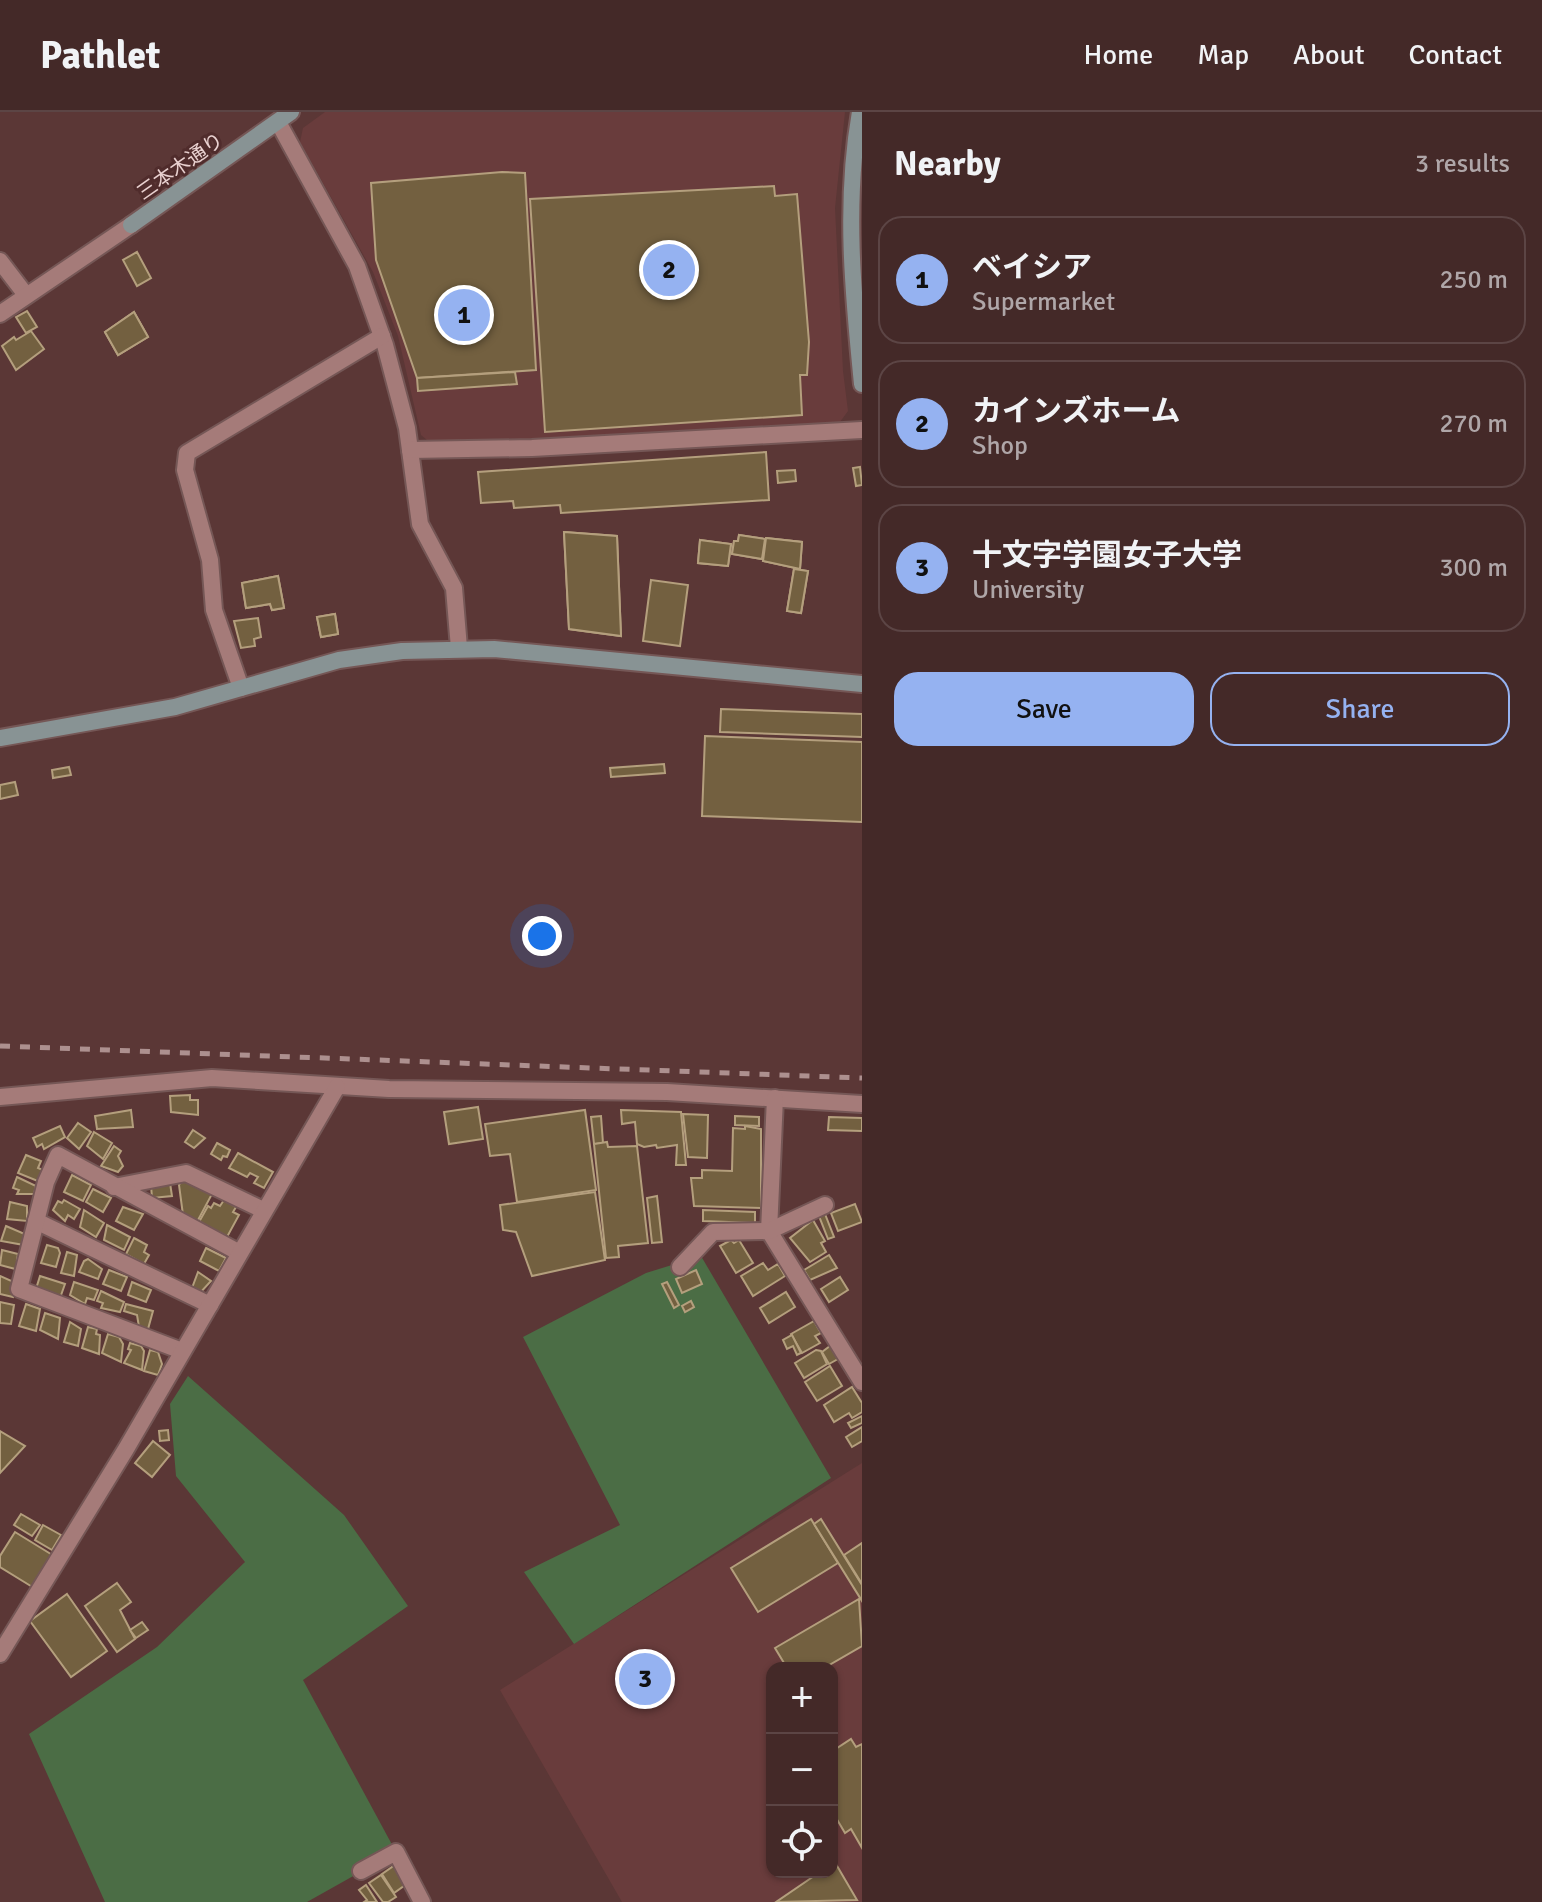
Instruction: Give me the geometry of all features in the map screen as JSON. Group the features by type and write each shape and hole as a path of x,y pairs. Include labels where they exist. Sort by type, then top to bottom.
{"street":[{"path":"860,112 851,232 862,384"},
{"path":"285,117 357,266 382,336 410,450 420,524 454,588 459,648"},
{"name":"三本木通り","path":"26,295 285,117"},
{"path":"0,261 26,295 0,314"},
{"path":"241,688 214,610 210,560 185,470 187,453 382,336"},
{"path":"410,450 532,448 862,430"},
{"path":"0,738 175,707 339,660 402,651 459,648 862,684"},
{"path":"0,1097 212,1078 337,1087 667,1092 862,1104"},
{"path":"0,1654 337,1087"},
{"path":"775,1098 769,1231 862,1382"},
{"path":"182,1351 19,1289 46,1182 58,1155 238,1252"},
{"path":"114,1187 186,1173 263,1210"},
{"path":"680,1267 713,1232 769,1231 825,1205"},
{"path":"36,1221 210,1305"},
{"path":"361,1871 396,1852 422,1902"}],"shaded area":[{"path":"325,112 845,112 835,208 843,371 848,411 840,422 548,441 427,440 421,435 398,336 373,272 300,142 303,128"},
{"path":"862,1463 862,1902 622,1902 500,1690"}],"green space":[{"path":"701,1256 831,1478 574,1644 524,1572 620,1525 523,1337 646,1273"},
{"path":"188,1376 344,1515 408,1606 303,1680 396,1852 307,1902 105,1902 29,1734 157,1647 245,1562 176,1476 170,1404"}],"building":[{"path":"502,172 525,173 536,370 417,378 376,260 371,183"},
{"path":"774,186 775,196 797,194 809,342 807,375 800,375 802,415 545,432 530,199"},
{"path":"137,252 151,278 137,286 123,260"},
{"path":"27,311 37,327 26,333 16,317"},
{"path":"134,312 148,337 118,355 105,332"},
{"path":"134,312 148,337 118,355 105,332"},
{"path":"31,331 44,349 16,370 2,346 14,337 16,340"},
{"path":"515,372 517,384 418,391 417,378"},
{"path":"766,452 769,500 561,513 560,505 514,508 513,501 481,503 478,472"},
{"path":"860,467 862,485 856,486 853,468"},
{"path":"795,470 796,481 778,483 777,471"},
{"path":"564,532 617,536 621,636 569,629"},
{"path":"564,532 617,536 621,636 569,629"},
{"path":"739,535 765,539 762,559 732,554 734,541 738,541"},
{"path":"739,535 765,539 762,559 732,554 734,541 738,541"},
{"path":"766,538 802,542 800,569 763,561"},
{"path":"766,538 802,542 800,569 763,561"},
{"path":"700,540 731,544 728,566 698,563"},
{"path":"700,540 731,544 728,566 698,563"},
{"path":"794,569 808,571 801,613 787,611"},
{"path":"794,569 808,571 801,613 787,611"},
{"path":"278,576 284,608 272,610 270,604 246,608 242,583"},
{"path":"278,576 284,608 272,610 270,604 246,608 242,583"},
{"path":"651,580 688,585 680,646 643,641"},
{"path":"335,614 338,634 321,637 317,617"},
{"path":"335,614 338,634 321,637 317,617"},
{"path":"258,618 261,637 254,639 255,646 241,648 234,621"},
{"path":"721,709 862,714 862,737 720,732"},
{"path":"705,736 862,742 862,822 702,816"},
{"path":"664,764 665,773 611,777 610,768"},
{"path":"69,767 71,775 53,778 52,770"},
{"path":"15,782 18,795 0,799 0,785"},
{"path":"190,1095 190,1100 198,1100 198,1115 171,1112 170,1096"},
{"path":"478,1107 483,1139 449,1144 444,1112"},
{"path":"131,1110 133,1127 97,1129 95,1116"},
{"path":"585,1110 596,1190 517,1202 510,1154 490,1156 485,1124"},
{"path":"621,1110 681,1112 686,1165 676,1165 677,1145 657,1148 656,1145 644,1147 637,1144 635,1122 622,1124"},
{"path":"683,1114 708,1115 707,1158 688,1157"},
{"path":"601,1116 603,1143 594,1144 591,1117"},
{"path":"735,1116 759,1117 759,1126 735,1125"},
{"path":"829,1117 862,1118 862,1131 828,1130"},
{"path":"78,1123 91,1132 79,1149 67,1138"},
{"path":"60,1126 65,1137 44,1149 42,1144 37,1147 33,1138"},
{"path":"745,1126 761,1129 761,1208 694,1206 691,1178 702,1178 702,1170 732,1171 733,1128 745,1129"},
{"path":"193,1130 205,1138 194,1148 185,1142"},
{"path":"94,1132 112,1143 103,1159 87,1146"},
{"path":"607,1142 608,1147 637,1146 648,1243 618,1246 619,1257 606,1258 594,1144"},
{"path":"217,1143 230,1150 227,1157 223,1156 221,1160 211,1154"},
{"path":"114,1146 121,1151 118,1156 123,1166 118,1172 101,1166"},
{"path":"238,1153 273,1172 264,1188 254,1183 258,1177 250,1173 247,1177 229,1168"},
{"path":"26,1155 41,1161 38,1168 45,1171 40,1182 18,1173"},
{"path":"72,1175 91,1185 83,1201 64,1192"},
{"path":"17,1177 36,1186 34,1194 17,1194 19,1190 13,1188"},
{"path":"183,1178 212,1194 197,1222 183,1215 179,1185"},
{"path":"170,1183 172,1196 152,1198 151,1185"},
{"path":"93,1189 111,1198 103,1212 86,1202"},
{"path":"595,1192 605,1260 532,1276 516,1232 503,1230 500,1205"},
{"path":"657,1196 662,1242 652,1243 647,1198"},
{"path":"64,1200 80,1209 74,1219 68,1215 65,1221 53,1210 58,1201 62,1203"},
{"path":"224,1200 236,1207 233,1212 239,1215 227,1237 199,1222 208,1206 211,1208 214,1203 220,1206"},
{"path":"10,1202 27,1206 27,1221 7,1219"},
{"path":"855,1204 862,1222 838,1231 831,1213"},
{"path":"123,1207 143,1214 134,1230 116,1221"},
{"path":"84,1210 104,1223 96,1237 80,1227"},
{"path":"703,1210 755,1212 755,1223 703,1221"},
{"path":"825,1214 834,1237 828,1239 819,1216"},
{"path":"813,1220 825,1241 821,1243 826,1252 810,1262 790,1238"},
{"path":"107,1225 130,1237 124,1250 104,1240"},
{"path":"6,1226 27,1235 24,1245 1,1241"},
{"path":"134,1238 147,1245 144,1252 149,1255 144,1264 126,1254"},
{"path":"731,1240 734,1243 739,1240 753,1263 736,1273 720,1246"},
{"path":"47,1245 58,1248 60,1253 56,1267 41,1263"},
{"path":"206,1248 226,1258 219,1271 200,1261"},
{"path":"2,1250 18,1254 17,1260 22,1261 19,1270 0,1265"},
{"path":"67,1252 77,1255 74,1276 61,1273"},
{"path":"829,1255 837,1268 810,1280 804,1270"},
{"path":"88,1259 102,1269 98,1279 79,1272"},
{"path":"763,1263 768,1270 778,1264 785,1276 753,1296 741,1276"},
{"path":"109,1270 127,1277 121,1291 103,1284"},
{"path":"696,1270 702,1284 682,1293 676,1279"},
{"path":"198,1272 211,1281 200,1293 192,1288"},
{"path":"0,1276 16,1283 13,1297 0,1294"},
{"path":"40,1276 65,1284 60,1298 36,1289"},
{"path":"840,1277 848,1290 829,1302 821,1289"},
{"path":"74,1282 98,1290 94,1300 87,1298 85,1304 70,1295"},
{"path":"132,1282 151,1290 146,1302 128,1295"},
{"path":"667,1282 679,1305 674,1308 662,1284"},
{"path":"101,1291 124,1302 120,1312 101,1308 103,1303 97,1301"},
{"path":"786,1292 795,1307 769,1323 760,1308"},
{"path":"691,1301 694,1307 685,1312 682,1306"},
{"path":"0,1302 14,1305 11,1324 0,1323"},
{"path":"26,1304 40,1309 36,1331 19,1326"},
{"path":"126,1304 153,1311 148,1329 139,1327 137,1315 124,1311"},
{"path":"45,1313 60,1318 58,1339 40,1330"},
{"path":"814,1321 821,1333 815,1336 820,1343 802,1353 791,1334"},
{"path":"70,1322 81,1329 78,1346 64,1342"},
{"path":"88,1327 97,1329 96,1334 100,1335 99,1354 82,1348"},
{"path":"108,1334 119,1337 123,1344 121,1362 102,1353"},
{"path":"792,1335 801,1353 797,1355 793,1346 787,1349 783,1340"},
{"path":"130,1343 141,1346 144,1351 142,1370 124,1363 131,1350 128,1349"},
{"path":"830,1346 838,1359 829,1364 822,1352"},
{"path":"150,1350 158,1352 162,1364 158,1375 144,1371"},
{"path":"816,1350 821,1351 827,1364 804,1378 795,1363"},
{"path":"830,1366 842,1386 817,1401 805,1382"},
{"path":"852,1387 862,1403 862,1412 852,1418 849,1413 834,1422 824,1405"},
{"path":"862,1416 862,1423 851,1428 848,1423"},
{"path":"862,1427 862,1441 852,1447 846,1437"},
{"path":"168,1430 169,1440 160,1441 159,1431"},
{"path":"0,1431 25,1446 0,1473"},
{"path":"153,1441 170,1455 152,1477 135,1463"},
{"path":"21,1514 40,1525 32,1536 14,1525"},
{"path":"811,1519 838,1563 758,1612 731,1568"},
{"path":"821,1519 862,1585 862,1601 814,1524"},
{"path":"43,1525 61,1535 52,1550 35,1540"},
{"path":"15,1532 54,1556 34,1588 0,1567 0,1556"},
{"path":"862,1543 862,1584 844,1555"},
{"path":"117,1583 131,1602 120,1610 135,1639 117,1652 85,1606"},
{"path":"67,1594 107,1651 71,1677 30,1621"},
{"path":"859,1599 862,1646 834,1662 783,1662 775,1648"},
{"path":"142,1622 148,1630 136,1638 130,1630"},
{"path":"851,1739 856,1747 862,1744 862,1848 851,1829 845,1833 838,1821 838,1747"},
{"path":"395,1865 408,1883 394,1893 382,1874"},
{"path":"838,1868 857,1900 776,1902 811,1878 838,1878"},
{"path":"381,1875 396,1897 388,1902 383,1902 369,1883"},
{"path":"366,1885 377,1902 364,1902 367,1900 359,1890"}],"railway":[{"path":"0,1046 862,1078"}],"place":[{"name":"カインズホーム","path":"669,270"},
{"name":"ベイシア","path":"464,315"},
{"name":"十文字学園女子大学","path":"645,1679"}]}
